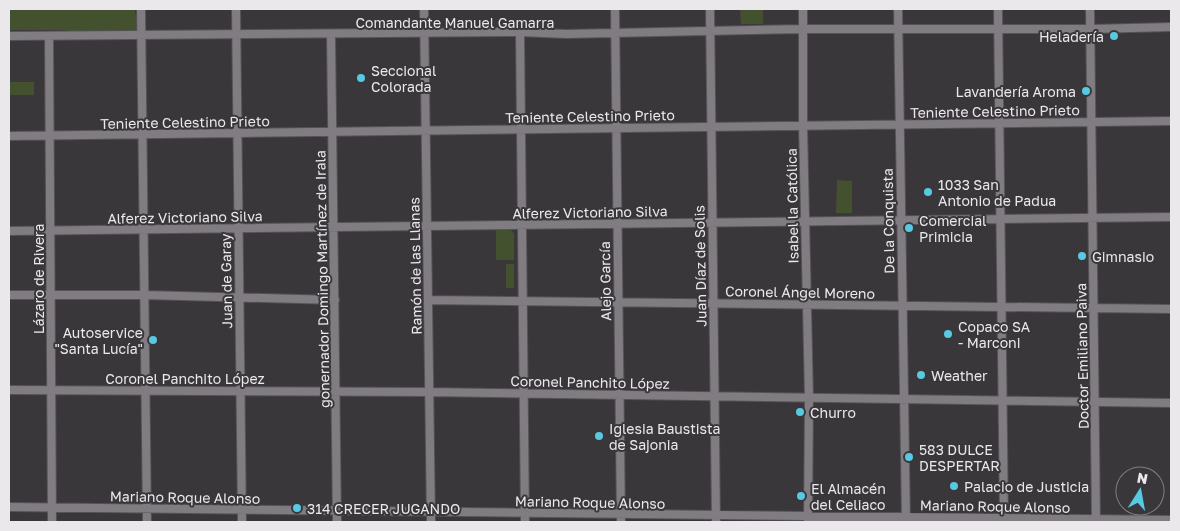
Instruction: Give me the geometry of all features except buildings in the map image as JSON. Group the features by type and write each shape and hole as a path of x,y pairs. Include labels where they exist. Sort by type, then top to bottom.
{"street":[{"path":"141,9 147,522"},
{"name":"Juan de Garay","path":"236,9 239,134 238,229 242,522"},
{"name":"Ramón de las Llanas","path":"424,9 431,522"},
{"name":"Alejo García","path":"615,9 621,518"},
{"name":"Juan Díaz de Solis","path":"710,9 716,519"},
{"name":"Isabel la Católica","path":"803,9 803,125 809,398 808,519"},
{"name":"De la Conquista","path":"898,9 906,520"},
{"path":"998,9 1004,520"},
{"name":"Doctor Emiliano Paiva","path":"1090,9 1096,522"},
{"name":"Comandante Manuel Gamarra","path":"9,36 331,35 520,32 566,34 615,31 710,32 803,29 1091,29 1171,27"},
{"path":"520,32 525,518"},
{"name":"gonernador Domingo Martínez de Irala","path":"331,35 338,522"},
{"name":"Lázaro de Rivera","path":"49,36 52,522"},
{"name":"Teniente Celestino Prieto","path":"9,136 426,132 522,129 616,130 712,126 1171,121"},
{"name":"Alferez Victoriano Silva","path":"9,231 1171,217"},
{"path":"9,295 145,295 239,299 335,300"},
{"name":"Coronel Ángel Moreno","path":"428,300 1171,309"},
{"name":"Coronel Panchito López","path":"9,390 429,392 1002,402 1171,403"},
{"name":"Mariano Roque Alonso","path":"9,507 431,513 525,518 1096,522 1171,520"}],"green space":[{"path":"9,9 135,9 140,31 125,33 121,30 110,30 110,33 68,34 66,30 9,30"},
{"path":"740,9 763,9 763,24 741,24"},
{"path":"9,82 34,82 34,95 9,95"},
{"path":"837,180 852,181 852,213 836,213"},
{"path":"496,230 511,230 514,234 514,260 496,260"},
{"path":"506,264 514,264 514,288 506,288"}],"place":[{"name":"Heladería","path":"1114,36"},
{"name":"Seccional Colorada","path":"361,78"},
{"name":"Lavandería Aroma","path":"1086,91"},
{"name":"1033 San Antonio de Padua","path":"928,192"},
{"name":"Comercial Primicia","path":"909,228"},
{"name":"Gimnasio","path":"1082,256"},
{"name":"Copaco SA - Marconi","path":"948,334"},
{"name":"Autoservice \"Santa Lucía\"","path":"153,340"},
{"name":"Weather","path":"921,375"},
{"name":"Churro","path":"800,412"},
{"name":"Iglesia Baustista de Sajonia","path":"599,436"},
{"name":"583 DULCE DESPERTAR","path":"909,457"},
{"name":"Palacio de Justicia","path":"954,486"},
{"name":"El Almacén del Celiaco","path":"801,496"},
{"name":"314 CRECER JUGANDO","path":"297,508"}]}
